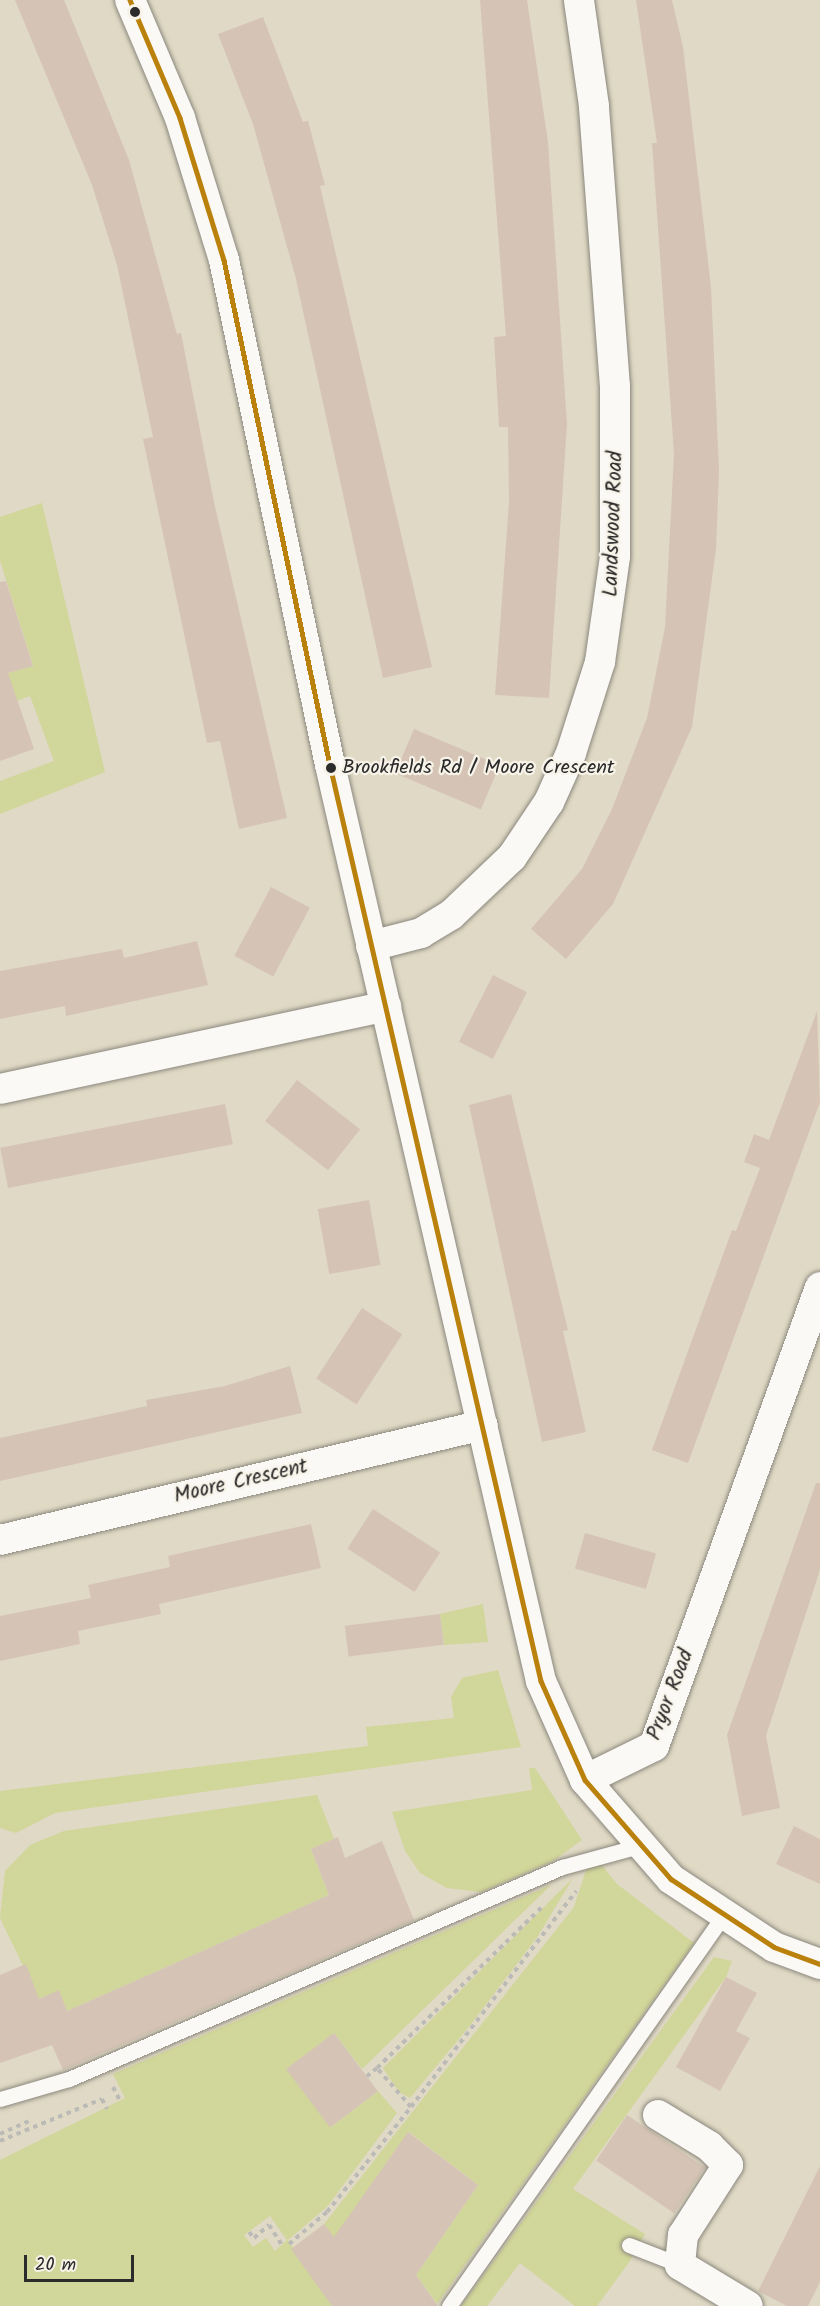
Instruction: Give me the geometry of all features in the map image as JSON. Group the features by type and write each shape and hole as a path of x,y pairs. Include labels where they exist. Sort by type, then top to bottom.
{"street":[{"path":"130,0 180,118 224,260 371,946 535,1660 558,1729 585,1780 639,1846 670,1879 723,1916 774,1947 820,1964"},
{"name":"Landswood Road","path":"371,946 421,933 450,915 512,857 549,802 571,753 600,662 615,556 615,387 594,106 579,0"},
{"path":"0,1089 386,1006"},
{"name":"Pryor Road","path":"585,1780 654,1746 820,1287"},
{"name":"Moore Crescent","path":"0,1540 482,1425"},
{"path":"658,2115 709,2146 728,2165 683,2235 680,2265 748,2306"}],"lane":[{"path":"0,2099 69,2079 369,1952 436,1918 583,1860 639,1846"},
{"path":"449,2306 723,1916"},
{"path":"629,2246 680,2265"}],"path":[{"path":"367,2076 558,1891 583,1860"},
{"path":"289,2244 327,2212 411,2108 576,1890 583,1860"},
{"path":"377,2068 411,2108"},
{"path":"0,2141 102,2099 107,2109"},
{"path":"249,2232 254,2238 268,2225 282,2245"}],"green space":[{"path":"42,503 105,772 0,814 0,781 54,761 30,696 2,706 0,676 33,665 0,561 0,517"},
{"path":"483,1604 488,1642 444,1645 440,1614"},
{"path":"498,1670 521,1747 55,1813 16,1833 0,1828 0,1791 368,1746 366,1727 454,1718 451,1697 462,1678"},
{"path":"529,1768 535,1768 582,1840 553,1861 481,1892 447,1888 420,1873 405,1851 392,1812 532,1790"},
{"path":"317,1795 334,1839 311,1849 329,1895 67,2011 59,1991 39,1999 0,1918 5,1871 30,1845 64,1831"},
{"path":"601,1864 617,1884 694,1943 437,2304 416,2275 478,2185 409,2132 337,2241 324,2224 574,1907 587,1867"},
{"path":"573,1878 538,1936 468,2028 410,2098 399,2092 383,2068"},
{"path":"551,1885 362,2069 334,2033 287,2069 331,2127 378,2091 397,2113 327,2207 288,2240 332,2306 0,2306 0,2160 125,2098 113,2074","holes":["270,2216 287,2240 275,2251 266,2238 253,2247 244,2235"]},
{"path":"714,1957 732,1961 726,1977 573,2189 645,2234 630,2261 597,2306 575,2306 520,2263 487,2306 461,2306"}],"building":[{"path":"15,0 64,0 129,160 177,334 181,333 214,502 287,818 239,829 220,741 207,743 143,439 153,437 117,265 92,185"},
{"path":"480,0 527,0 548,142 567,424 549,698 495,695 509,502 508,427 499,427 494,337 506,336"},
{"path":"636,0 672,0 683,47 711,287 719,471 716,549 692,727 613,904 566,959 531,929 582,869 612,809 647,718 665,627 674,454 652,143 657,143"},
{"path":"263,17 303,122 308,121 325,185 320,186 432,667 383,678 296,279 253,124 218,34"},
{"path":"6,581 33,666 8,673 34,749 0,761 0,582"},
{"path":"414,729 500,765 481,810 395,773"},
{"path":"271,887 310,908 273,977 234,956"},
{"path":"197,941 208,985 66,1016 65,1006 0,1019 0,971 122,949 124,958"},
{"path":"493,975 527,992 493,1059 459,1042"},
{"path":"817,1011 820,1102 688,1463 652,1450 732,1230 736,1231 760,1168 744,1162 754,1134 769,1140"},
{"path":"297,1080 360,1129 328,1170 265,1121"},
{"path":"511,1094 568,1330 563,1331 586,1432 542,1442 469,1105"},
{"path":"225,1104 233,1144 8,1188 0,1148"},
{"path":"369,1200 380,1265 329,1274 318,1209"},
{"path":"362,1308 402,1334 357,1405 316,1378"},
{"path":"290,1366 302,1413 0,1481 0,1438 147,1406 146,1400 225,1386"},
{"path":"816,1483 820,1483 820,1570 766,1736 780,1808 742,1816 727,1735"},
{"path":"373,1509 440,1553 414,1592 347,1548"},
{"path":"311,1524 321,1568 159,1604 161,1614 78,1631 80,1644 0,1661 0,1616 91,1598 88,1585 170,1567 168,1556"},
{"path":"585,1533 656,1553 646,1589 575,1569"},
{"path":"440,1614 444,1645 348,1656 345,1626"},
{"path":"794,1826 820,1839 820,1884 776,1864"},
{"path":"338,1837 345,1858 382,1841 414,1920 63,2070 52,2045 0,2063 0,1975 26,1964 39,1999 59,1990 67,2011 329,1895 311,1849"},
{"path":"726,1977 757,1993 736,2031 750,2038 720,2091 676,2067"},
{"path":"334,2033 378,2091 330,2127 286,2069"},
{"path":"627,2115 705,2168 674,2213 596,2161"},
{"path":"408,2132 478,2185 416,2275 438,2306 332,2306 291,2249 324,2224 334,2237"},
{"path":"820,2166 820,2282 808,2306 787,2306 758,2291"}],"transit line":[{"path":"130,0 180,118 224,260 330,765 541,1681 585,1780 671,1879 774,1947 820,1964"}],"place":[{"name":"Brookfields Rd / Moore Crescent","path":"331,768"}]}
